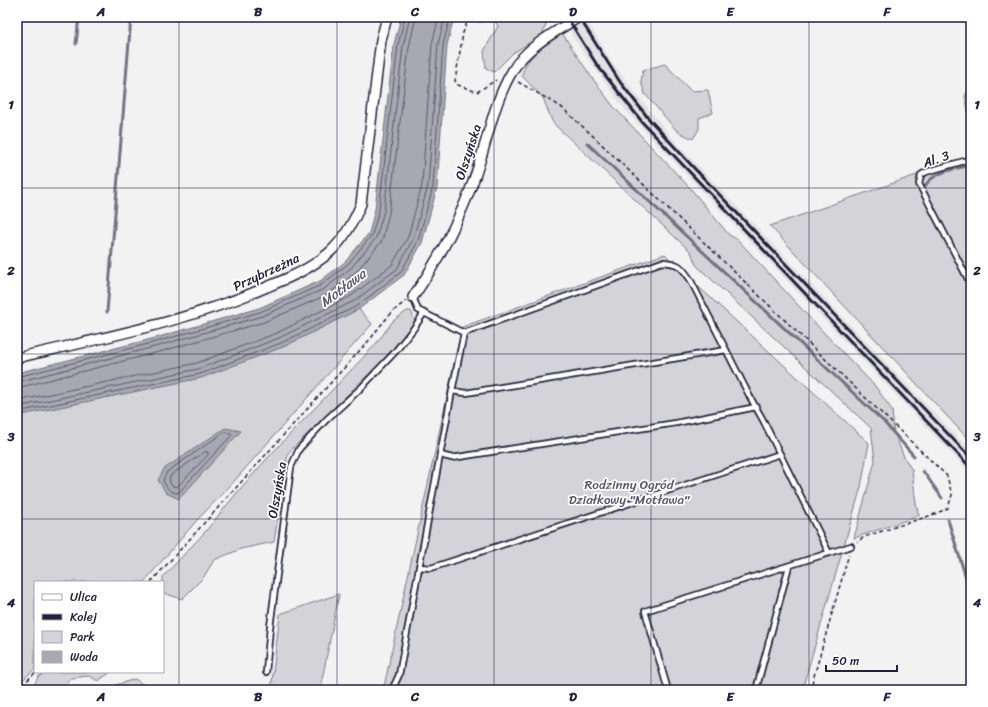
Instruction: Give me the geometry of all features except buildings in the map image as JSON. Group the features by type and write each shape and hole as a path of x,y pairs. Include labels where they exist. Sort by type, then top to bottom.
{"street":[{"name":"Przybrzeżna","path":"17,358 195,315 252,294 297,274 330,252 351,226 360,204 381,40 387,17"},
{"name":"Olszyńska","path":"413,297 430,273 449,239 473,182 501,94 511,73 525,54 579,17"}],"lane":[{"name":"Al. 3","path":"971,160 921,175 919,181 920,187 971,285"},
{"path":"413,297 418,310 463,332 662,262 673,263 682,267 690,279 756,407 829,553"},
{"name":"Olszyńska","path":"266,672 291,467 299,449 327,419 361,388 395,352 424,313"},
{"path":"392,690 400,675 463,332"},
{"path":"452,391 466,393 726,350"},
{"path":"440,454 447,458 452,458 676,423 756,407"},
{"path":"419,567 431,568 780,454"},
{"path":"668,690 645,611 851,546"},
{"path":"756,690 789,566"}],"path":[{"path":"469,17 463,33 458,60 455,80 458,86 477,92 511,73 560,106 947,476 952,495 948,508 935,514 864,537 851,546 810,690"},
{"path":"152,581 368,342 385,319 393,311 413,297"},
{"path":"17,690 35,673"}],"shaded area":[{"path":"584,21 588,22 612,62 679,146 971,451 971,474 623,108 571,35 571,30"}],"green space":[{"path":"466,17 552,17 548,19 542,35 513,53 494,72 486,68 484,51 498,26 495,21 479,22"},
{"path":"562,33 613,106 691,189 729,235 737,239 875,386 892,410 894,433 905,459 912,470 919,516 854,538 875,461 871,428 696,265 691,252 552,121 543,98 522,76 527,63 532,57"},
{"path":"665,64 691,91 708,90 713,113 699,118 699,129 693,139 677,131 645,94 641,82 643,70"},
{"path":"971,85 971,120 965,96"},
{"path":"971,156 971,442 770,226"},
{"name":"Rodzinny Ogród Działkowy \"Motława\"","path":"665,254 690,279 869,443 861,487 802,690 382,690 385,682 462,327"},
{"path":"359,309 372,324 230,486 197,520 145,581 34,581 34,670 17,686 17,416 283,347"},
{"path":"407,311 411,311 415,321 385,358 288,453 274,542 241,549 214,560 203,578 182,599 164,593 163,577 205,532 240,489 274,451 375,345 393,321"},
{"path":"339,594 320,690 271,690 280,614"},
{"path":"44,673 110,673 98,681 89,676 71,678 60,690 32,690 38,677"},
{"path":"135,679 147,687 146,690 102,690 103,689"}],"water":[{"name":"Motława","path":"401,17 454,17 447,45 437,188 422,243 404,275 359,309 283,347 201,378 17,416 17,373 155,338 259,308 320,281 345,262 369,233 375,209 394,44"},
{"path":"225,428 241,431 179,499 166,493 158,480 164,469"}],"waterway":[{"path":"76,44 79,17"},
{"path":"107,312 131,17"},
{"path":"587,143 883,421 914,456"},
{"path":"925,186 929,181 940,174 952,169 971,165"},
{"path":"923,471 942,498"},
{"path":"948,520 971,594"}],"railway":[{"path":"567,17 597,65 643,123 971,468"},
{"path":"579,17 620,82 649,119 971,458"}]}
